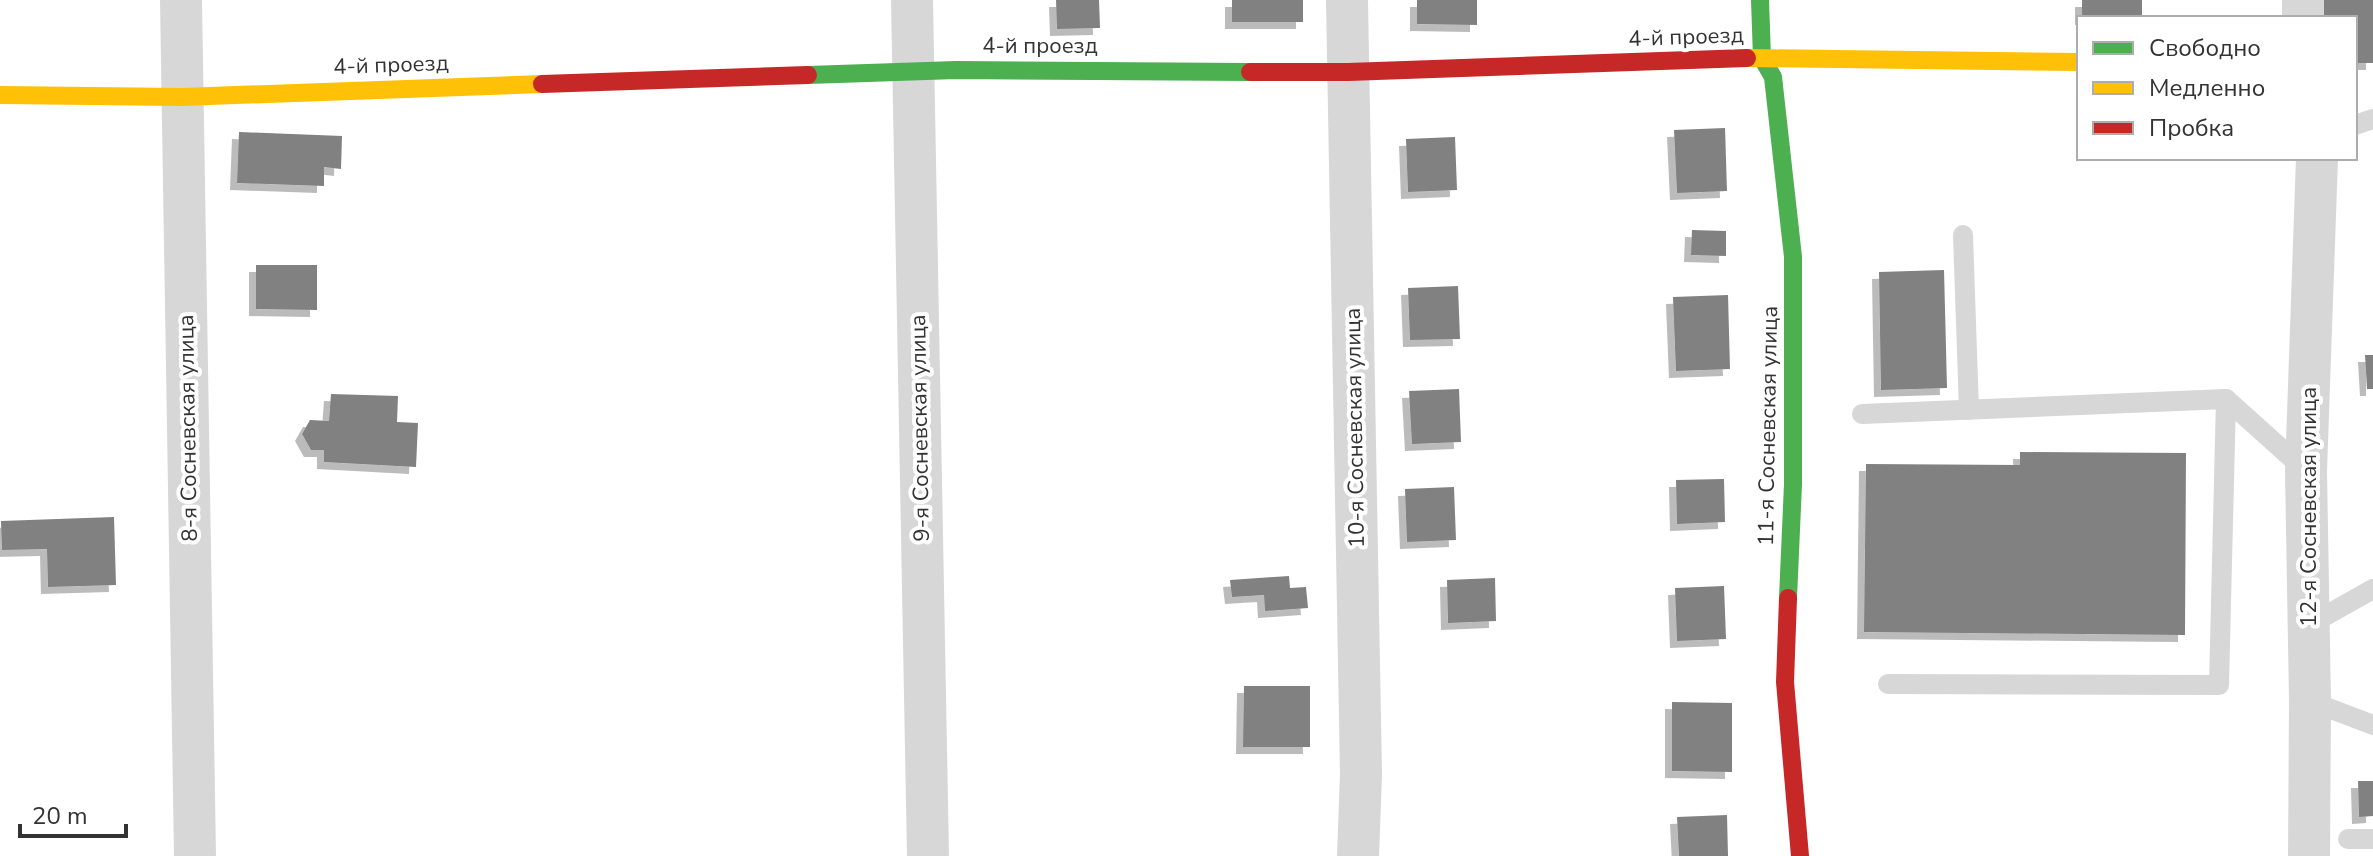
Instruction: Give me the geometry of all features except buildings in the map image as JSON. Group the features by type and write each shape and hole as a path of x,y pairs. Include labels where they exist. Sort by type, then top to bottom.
{"street":[{"name":"8-я Сосневская улица","path":"181,0 195,856"},
{"name":"9-я Сосневская улица","path":"912,0 928,856"},
{"name":"10-я Сосневская улица","path":"1347,0 1361,759 1358,856"},
{"name":"11-я Сосневская улица","path":"1760,0 1762,58 1773,77 1793,257 1793,484 1785,682 1800,856"},
{"name":"4-й проезд","path":"0,95 182,97 913,71 1348,72 1762,58 2077,62"},
{"name":"12-я Сосневская улица","path":"2309,856 2306,471 2317,160"}],"lane":[{"path":"1963,235 1969,410"},
{"path":"1862,414 2226,399 2306,471"},
{"path":"1888,684 2219,685 2226,399"},
{"path":"2309,625 2373,589"},
{"path":"2310,701 2373,725"},
{"path":"2348,839 2373,839"}],"traffic: fast":[{"path":"1760,0 1762,58 1773,77 1793,257 1793,484 1788,598"},
{"path":"808,75 956,70 1250,72"}],"traffic: slow":[{"path":"1747,58 2077,62"},
{"path":"0,95 182,97 542,84"}],"traffic: jam":[{"path":"1250,72 1348,72 1747,58"},
{"path":"542,84 808,75"},
{"path":"1788,598 1785,682 1800,856"}]}
